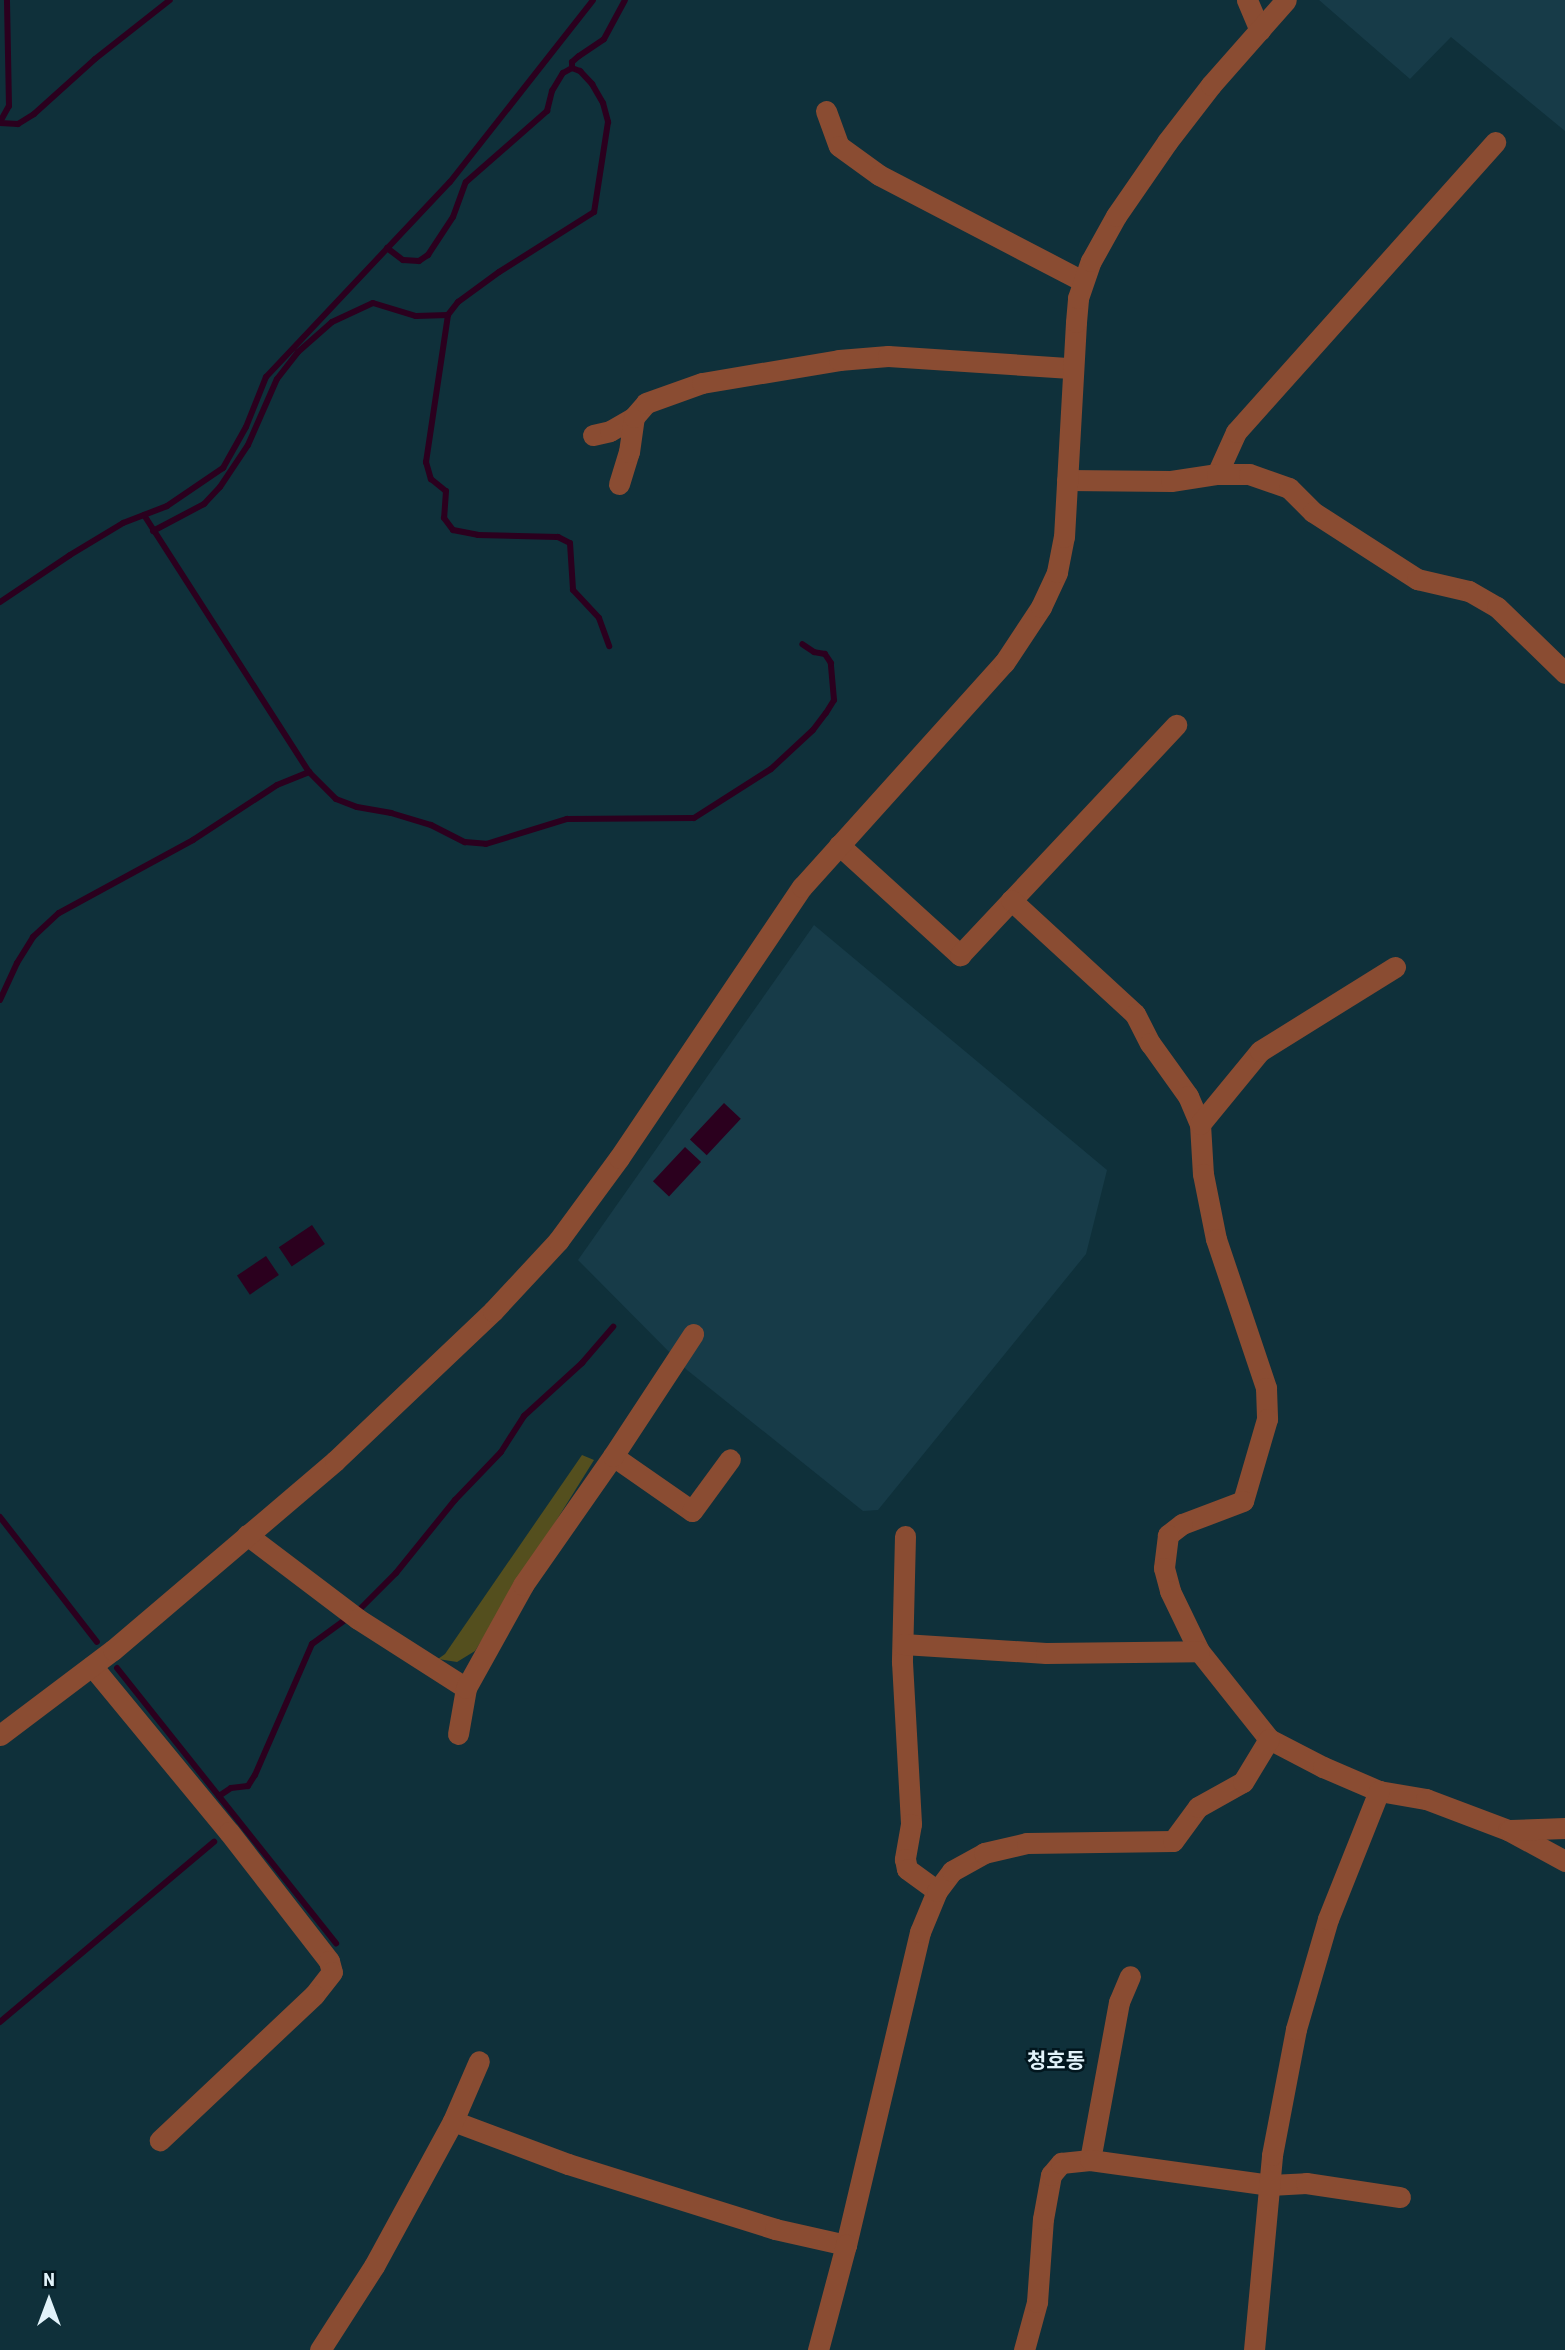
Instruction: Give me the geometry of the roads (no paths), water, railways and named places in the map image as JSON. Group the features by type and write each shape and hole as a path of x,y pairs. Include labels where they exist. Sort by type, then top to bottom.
{"street":[{"path":"1247,0 1259,30"},
{"path":"0,1735 92,1666 335,1461 473,1330 558,1241 618,1158 802,887 1004,663 1041,607 1057,572 1064,537 1071,368 1083,281 1116,216 1167,142 1211,85 1286,0"},
{"path":"827,111 839,146 880,175 1083,281"},
{"path":"1217,474 1236,432 1495,142"},
{"path":"593,435 610,431 634,417 646,403 702,383 839,360 888,356 1071,368"},
{"path":"619,484 629,452 634,417"},
{"path":"1067,480 1171,481 1217,474 1248,474 1289,488 1313,512 1417,579 1469,591 1497,607 1565,673"},
{"path":"839,845 960,955 1176,725"},
{"path":"1011,900 1135,1014 1150,1043 1188,1096 1200,1124 1203,1174 1216,1239 1266,1388 1267,1419 1243,1501 1182,1524 1168,1535 1164,1568 1170,1591 1199,1651 1269,1739 1323,1767 1379,1791 1426,1800 1508,1830 1565,1861"},
{"path":"1200,1124 1260,1051 1395,967"},
{"path":"458,1734 466,1688 523,1585 613,1456 693,1334"},
{"path":"613,1456 692,1511 730,1459"},
{"path":"247,1535 358,1619 466,1688"},
{"path":"905,1536 903,1644 911,1824 905,1859 907,1869 937,1891"},
{"path":"903,1644 1046,1653 1199,1651"},
{"path":"92,1666 229,1832 328,1961 332,1972 314,1995 160,2140"},
{"path":"818,2350 846,2245 920,1932 937,1891 952,1871 984,1853 1027,1843 1173,1841 1198,1807 1243,1782 1269,1739"},
{"path":"1254,2350 1272,2155 1296,2029 1328,1919 1379,1791"},
{"path":"1508,1830 1565,1828"},
{"path":"1090,2160 1119,2002 1130,1976"},
{"path":"320,2350 374,2266 453,2121 479,2061"},
{"path":"453,2121 568,2164 775,2229 846,2245"},
{"path":"1024,2350 1037,2302 1043,2220 1051,2175 1061,2163 1090,2160 1270,2185 1306,2183 1400,2197"}],"waterway":[{"path":"0,122 9,106 7,0"},
{"path":"0,123 18,124 34,114 95,59 170,0"},
{"path":"0,602 123,523 167,506 223,468 246,427 266,377 450,182 593,0"},
{"path":"387,248 403,260 419,261 428,255 453,217 466,182 547,111 552,91 563,73 572,68 572,62 579,56 604,39 625,0"},
{"path":"572,68 580,71 592,84 603,103 608,122 594,212 499,272 458,302 448,315 426,462 431,479 446,491 444,518 453,530 478,535 558,537 570,543 573,590 599,618 609,646"},
{"path":"153,531 204,504 220,487 248,445 277,379 298,352 332,322 373,303 416,316 448,315"},
{"path":"144,515 309,772 336,799 357,807 391,813 431,825 465,842 486,844 567,819 694,818 771,769 813,730 826,713 834,700 831,663 825,654 814,652 802,644"},
{"path":"0,1000 17,963 33,937 59,913 193,840 277,785 309,772"},
{"path":"219,1796 231,1788 248,1786 255,1775 312,1644 360,1609 396,1573 455,1500 501,1452 524,1416 582,1363 613,1327"},
{"path":"0,1517 97,1642"},
{"path":"117,1668 336,1943"},
{"path":"0,2022 214,1842"}],"district":[{"name":"청호동","path":"1056,2061"}]}
